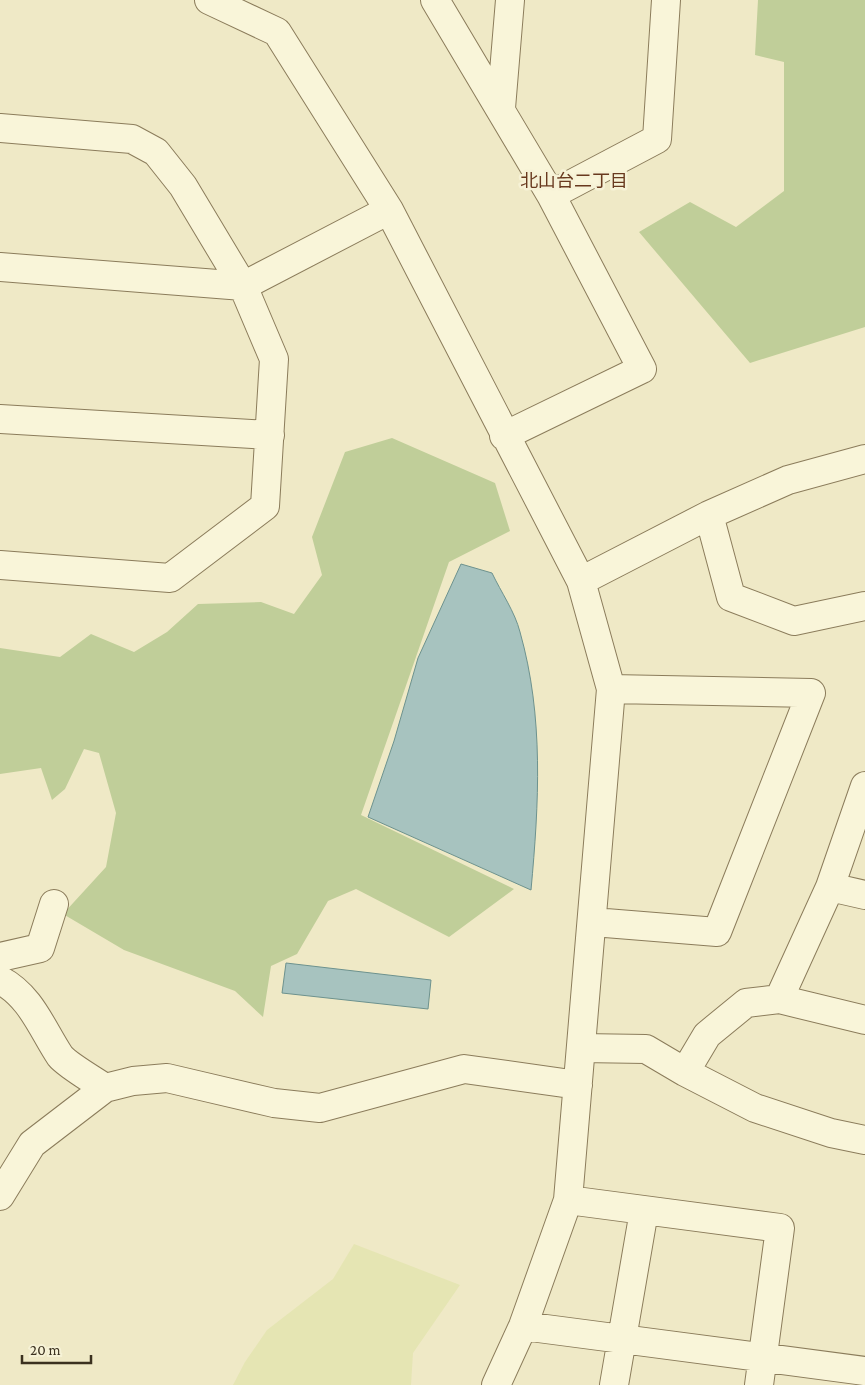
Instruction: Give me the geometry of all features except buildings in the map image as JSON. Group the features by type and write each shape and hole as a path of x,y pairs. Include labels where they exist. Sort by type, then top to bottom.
{"street":[{"path":"209,0 277,32 389,210 504,436 581,581 611,689 593,922 568,1200 523,1326 496,1385"},
{"path":"435,0 501,108 551,195 642,369 504,436"},
{"path":"501,108 510,0"},
{"path":"551,195 657,139 666,0"},
{"path":"0,128 132,139 156,152 183,186 243,286 274,359 265,506 170,578 0,565"},
{"path":"0,267 243,286 389,210"},
{"path":"0,418 270,435"},
{"path":"581,581 709,515 788,480 865,459"},
{"path":"709,515 731,598 794,620 865,606"},
{"path":"593,922 717,932 811,693 611,689"},
{"path":"779,999 830,887 865,786"},
{"path":"830,887 865,895"},
{"path":"0,957 40,948 54,904"},
{"path":"0,980 8,984 29,1005 62,1058 105,1088"},
{"path":"685,1072 707,1035 746,1002 779,999 865,1020"},
{"path":"581,1048 646,1049 685,1072 755,1108 831,1133 865,1140"},
{"path":"0,1196 32,1144 105,1088 133,1081 167,1078 274,1103 320,1108 464,1069 578,1085"},
{"path":"568,1200 780,1228 759,1385"},
{"path":"614,1385 644,1211"},
{"path":"523,1326 865,1371"}],"green space":[{"path":"758,0 865,0 865,327 750,363 639,232 690,202 736,227 784,191 784,62 755,55"},
{"path":"392,438 495,483 510,531 449,562 361,815 514,889 449,937 356,889 328,901 297,954 271,966 263,1017 235,991 124,950 63,914 106,867 116,813 99,753 84,749 65,789 52,800 41,768 0,774 0,648 60,657 91,634 134,652 167,632 198,604 261,602 294,614 322,575 312,537 345,452"},
{"path":"354,1244 460,1285 413,1353 411,1385 233,1385 245,1362 267,1330 333,1279"}],"water":[{"path":"461,564 492,573 518,625 528,664 533,696 538,760 531,890 368,817 394,741 418,658"},
{"path":"286,963 431,980 428,1009 282,993"}],"district":[{"name":"北山台二丁目","path":"574,181"}]}
